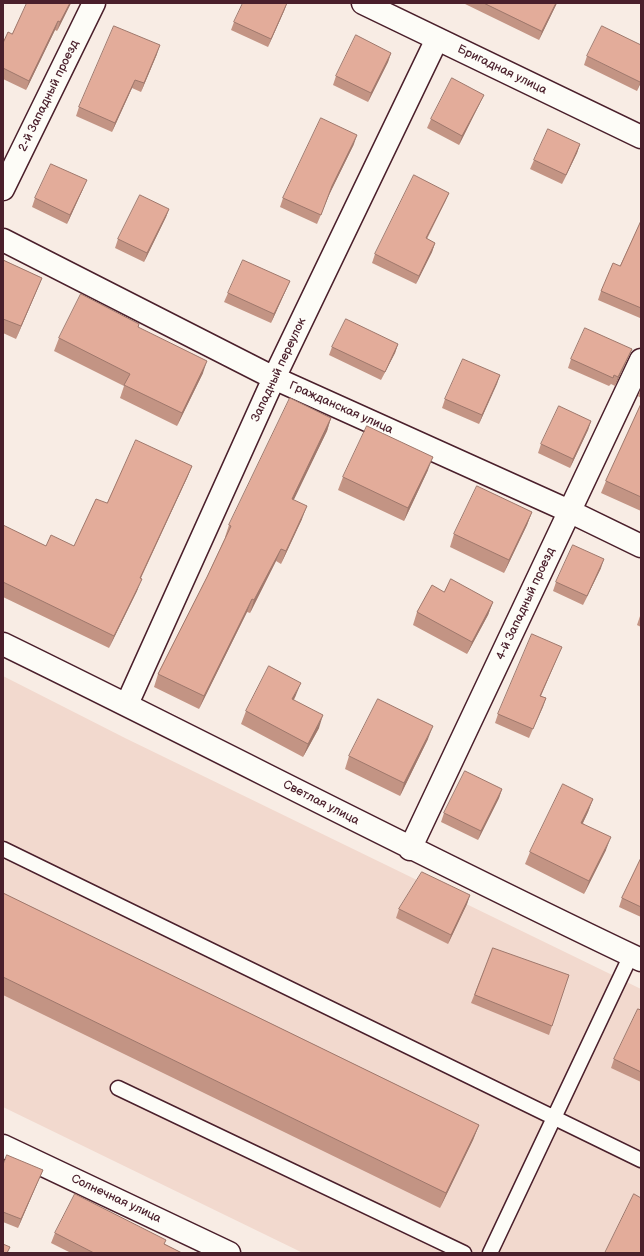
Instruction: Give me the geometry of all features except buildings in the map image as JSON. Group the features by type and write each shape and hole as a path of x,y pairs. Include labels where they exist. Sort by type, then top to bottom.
{"street":[{"name":"2-й Западный проезд","path":"3,189 94,3"},
{"name":"Бригадная улица","path":"363,3 640,135"},
{"name":"Западный переулок","path":"127,704 274,378 437,39"},
{"name":"Гражданская улица","path":"3,240 274,378 569,511 641,546"},
{"name":"4-й Западный проезд","path":"410,849 641,360"},
{"name":"Светлая улица","path":"3,644 127,704 410,849 636,958"},
{"name":"Солнечная улица","path":"3,1146 229,1253"}],"lane":[{"path":"3,849 641,1160"},
{"path":"490,1253 555,1117 636,958"},
{"path":"118,1088 464,1253"}],"shaded area":[{"path":"3,676 125,738 641,989 641,1253 303,1253 3,1107"}]}
